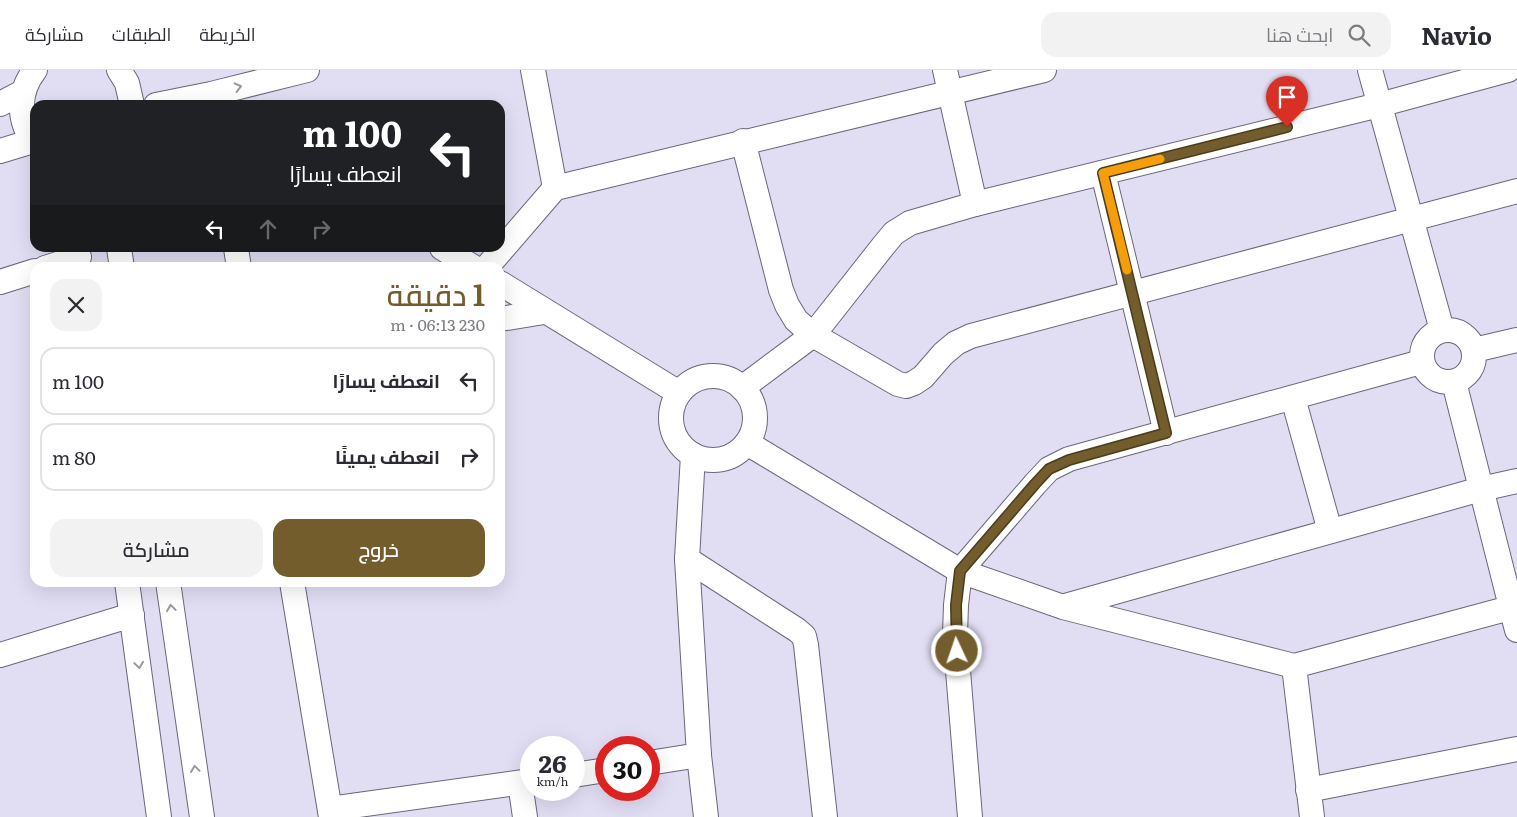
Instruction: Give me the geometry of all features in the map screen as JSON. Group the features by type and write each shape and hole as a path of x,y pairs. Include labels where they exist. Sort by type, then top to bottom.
{"street":[{"path":"30,135 25,126 21,109 23,92 35,70"},
{"path":"121,70 128,83 131,100"},
{"path":"212,100 307,70"},
{"path":"533,70 555,188"},
{"path":"945,70 974,204"},
{"path":"505,246 555,188 743,141 1044,70"},
{"path":"1370,70 1442,330"},
{"path":"742,388 813,335 894,233 910,223 974,204 1379,104 1508,70"},
{"path":"0,104 23,92"},
{"path":"743,141 781,290 796,320 813,335 891,380 906,386 922,377 956,343 971,336 1517,191"},
{"path":"0,151 30,143"},
{"path":"1103,173 1166,433"},
{"path":"449,252 465,262"},
{"path":"491,262 500,252"},
{"path":"64,262 79,257"},
{"path":"0,282 30,273"},
{"path":"505,286 544,312 679,393"},
{"path":"505,318 544,312"},
{"path":"1442,330 1452,330 1462,334 1470,341 1474,350 1474,361 1470,371 1463,378 1454,382 1443,382 1433,379 1426,372 1421,362 1421,352 1425,342 1432,334 1442,330"},
{"path":"1474,350 1517,340"},
{"path":"970,817 955,634 960,571 1049,469 1069,460 1421,362"},
{"path":"709,376 721,377 732,381 742,388 750,397 755,414 753,432 747,443 739,451 717,460 693,455 680,443 672,428 673,404 679,393 687,384 709,376"},
{"path":"747,443 960,571 1063,607 1294,666 1515,614 1454,382"},
{"path":"1293,398 1330,531"},
{"path":"693,455 687,560 699,756 706,817"},
{"path":"1063,607 1481,489 1517,481"},
{"path":"687,560 798,630 804,636 825,817"},
{"path":"128,587 159,817"},
{"path":"169,587 202,817"},
{"path":"293,587 330,813 520,783"},
{"path":"0,656 132,615"},
{"path":"1294,666 1312,817"},
{"path":"1308,790 1517,749"},
{"path":"660,761 699,756"},
{"path":"526,801 526,817"}],"slow traffic":[{"path":"1127,270 1103,173 1160,159"}],"route":[{"path":"957,651 955,634 956,605 960,571 1049,469 1069,460 1166,433 1103,173 1287,127"}]}
